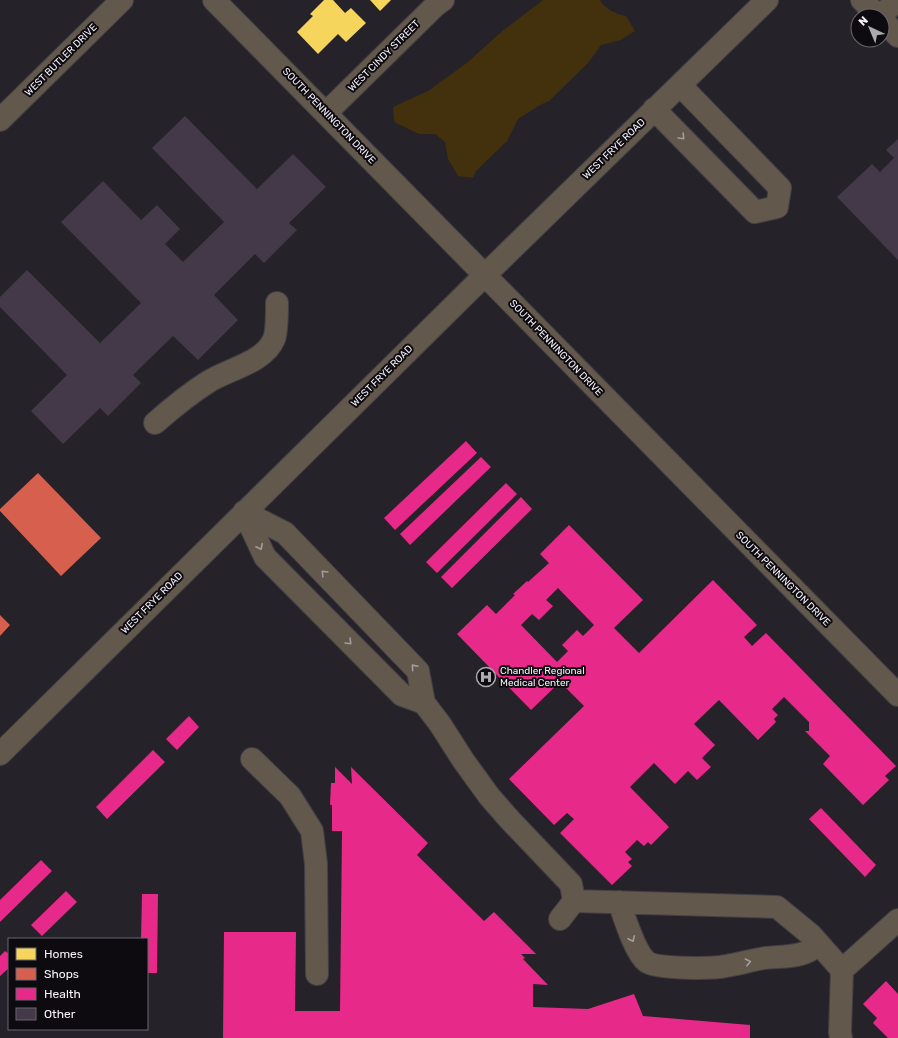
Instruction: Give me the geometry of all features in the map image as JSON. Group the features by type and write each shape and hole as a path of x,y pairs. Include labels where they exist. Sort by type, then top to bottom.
{"street":[{"name":"WEST BUTLER DRIVE","path":"0,120 122,0"},
{"name":"SOUTH PENNINGTON DRIVE","path":"214,0 898,695"},
{"name":"WEST CINDY STREET","path":"326,113 436,5 443,0"},
{"name":"WEST FRYE ROAD","path":"0,754 485,275 767,0"},
{"path":"862,0 871,8"},
{"path":"888,8 897,0"},
{"path":"890,28 898,36"},
{"path":"654,109 755,212 777,207 780,188 680,85"},
{"path":"717,174 742,149"},
{"path":"155,423 178,402 210,381 265,353 274,339 278,303"},
{"path":"244,512 265,557 402,695 424,703"},
{"path":"244,512 284,533 418,671 424,703 489,796 571,884 574,901 560,919"},
{"path":"252,759 290,796 312,830 316,864 317,974"},
{"path":"574,901 777,907 811,935 842,970 841,1038"},
{"path":"619,902 630,935 638,949 648,962 660,965 686,968 724,967 763,958 799,954 812,950 819,944"},
{"path":"842,970 895,928"}],"shaded area":[{"path":"543,0 600,0 604,6 611,11 626,16 635,31 621,40 601,45 588,63 549,101 518,119 507,141 476,171 473,178 458,176 448,159 445,142 435,134 419,134 396,123 394,120 393,107 428,91 468,62 500,33"}],"building: Homes":[{"path":"324,0 333,0 345,13 351,8 366,23 346,42 338,34 318,54 297,32 313,16 310,14"},
{"path":"370,0 391,0 380,11"}],"building: Shops":[{"path":"38,473 101,538 61,576 0,511 0,509"},
{"path":"0,615 10,625 0,636"}],"building: Health":[{"path":"466,441 477,453 395,530 384,518"},
{"path":"481,457 491,467 410,545 400,534"},
{"path":"506,483 517,494 437,573 426,562"},
{"path":"521,497 532,509 452,588 441,577"},
{"path":"569,525 643,600 614,628 639,653 713,580 757,625 744,637 752,646 766,633 896,766 885,776 889,780 863,805 823,764 830,756 805,731 809,731 809,722 784,697 772,709 778,715 774,719 776,722 758,740 719,700 694,724 715,745 702,758 711,767 697,780 688,771 675,784 654,763 630,787 669,827 651,845 648,842 644,846 637,840 625,852 632,859 628,862 632,866 612,885 560,833 574,819 567,813 554,825 509,779 584,706 560,682 531,710 457,634 487,605 496,614 515,595 513,594 549,563 540,554","holes":["558,588 594,625 583,636 577,630 562,645 568,651 557,662 521,625 532,614 539,620 553,606 546,600"]},
{"path":"189,716 199,727 177,750 166,739"},
{"path":"153,750 165,762 107,819 96,807"},
{"path":"335,767 352,784 351,767 428,843 417,855 484,921 494,912 536,954 521,954 525,958 523,959 548,985 533,984 533,1007 588,1009 634,994 643,1016 750,1025 750,1038 223,1038 224,932 296,932 295,1011 340,1011 342,831 332,831 332,805 330,805 331,783 335,783"},
{"path":"821,808 876,865 865,877 809,819"},
{"path":"41,860 52,871 0,922 0,900"},
{"path":"66,891 77,902 42,936 31,925"},
{"path":"142,894 158,894 157,973 148,973 148,938 141,938"},
{"path":"5,951 8,953 8,969 0,976 0,956"},
{"path":"886,981 898,994 898,1038 888,1038 873,1023 877,1018 863,1004"}],"building: Other":[{"path":"185,116 257,189 293,154 326,187 289,223 297,230 264,263 255,254 214,295 238,320 198,360 173,336 133,375 141,383 108,416 100,408 63,444 31,411 67,375 0,307 0,297 27,270 100,343 141,303 61,222 103,181 141,220 157,205 180,229 165,244 183,262 224,222 152,148"},
{"path":"898,139 898,260 837,197 872,164 880,172 894,158 886,150"}],"place":[{"name":"Chandler Regional Medical Center","path":"486,677"}]}
